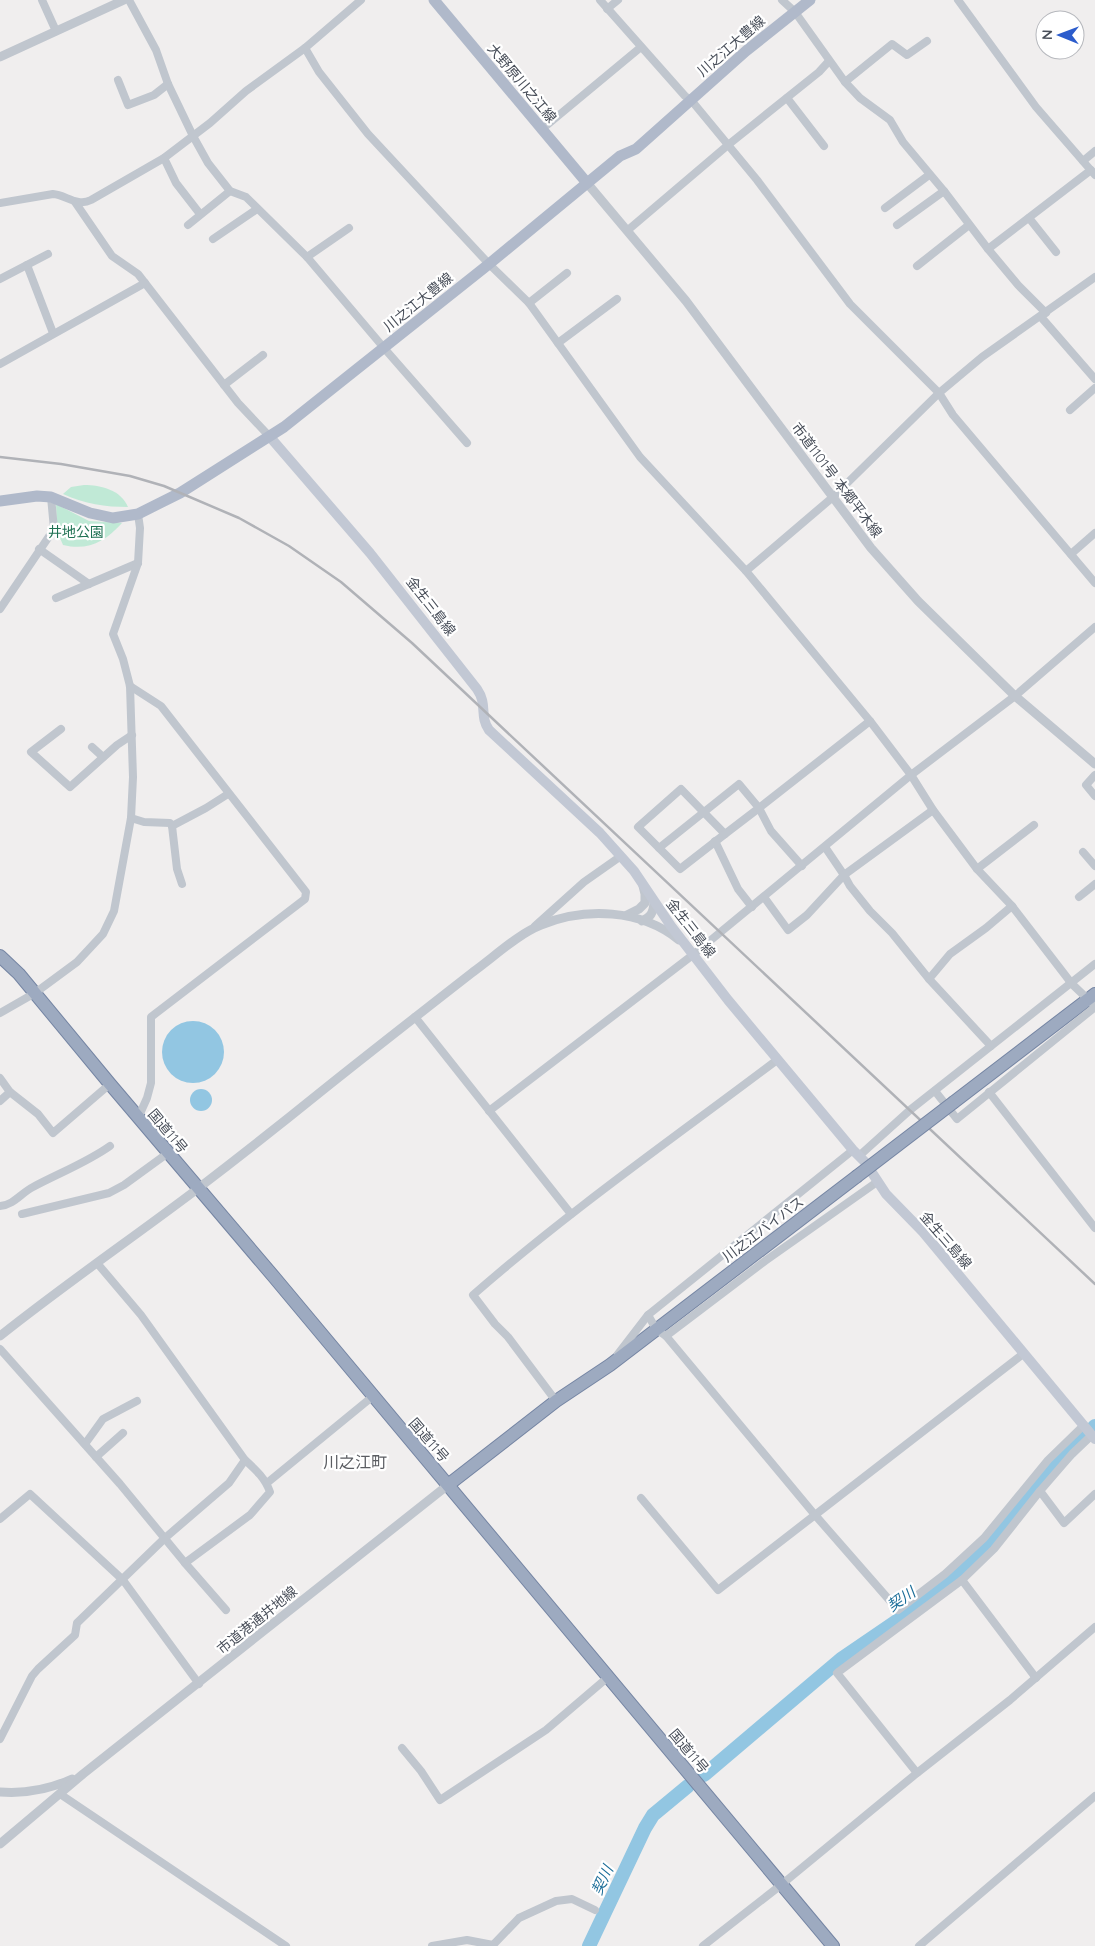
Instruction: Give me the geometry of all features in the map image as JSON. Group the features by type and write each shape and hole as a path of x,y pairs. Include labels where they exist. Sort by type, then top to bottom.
{"highway":[{"name":"国道11号","path":"0,956 35,993 833,1946"},
{"name":"川之江バイパス","path":"448,1485 556,1401 661,1332 856,1177 954,1102 1093,1001"}],"main road":[{"name":"大野原川之江線","path":"434,0 587,183"},
{"name":"川之江大豊線","path":"0,501 38,496 51,497 101,516 113,518 138,514 180,493 270,437 384,348 620,156 636,149 746,51 810,0"},
{"name":"金生三島線","path":"270,437 370,552 483,697 484,718 489,730 600,833 634,870 654,903 728,1000 856,1153 866,1162 877,1182 896,1206 922,1232 1090,1432"}],"street":[{"path":"42,0 56,31"},
{"path":"0,57 124,0"},
{"path":"129,0 156,50 168,84 192,136 208,163 230,191 246,196 307,257 467,443"},
{"path":"1,202 53,194 61,195 84,204 164,158 246,91 305,48 361,0"},
{"path":"600,0 691,100 728,145 850,304 939,393 953,415 1095,583"},
{"path":"607,9 618,0"},
{"path":"782,0 795,12 845,82 860,98 890,120 903,142 929,175 944,191 988,249 1095,379"},
{"path":"958,0 1036,107 1093,173 988,249"},
{"path":"845,82 892,44 907,56 927,41"},
{"path":"541,130 641,47"},
{"path":"305,48 319,72 368,134 489,264 529,303 640,457 746,571 870,721 911,775 933,810 978,869 1012,906 1072,984 1093,1001 957,1119 935,1092"},
{"path":"628,230 728,145 819,72 829,61"},
{"path":"118,80 128,105 154,95 168,84"},
{"path":"786,98 824,146"},
{"path":"1083,160 1095,151"},
{"path":"164,158 176,182 200,214"},
{"path":"885,208 929,175"},
{"name":"市道1101号 本郷平木線","path":"587,183 686,301 871,548 918,601 1015,696 1095,764"},
{"path":"188,225 230,191"},
{"path":"897,225 944,191"},
{"path":"75,202 112,256 138,274 224,385 270,437"},
{"path":"213,239 258,208"},
{"path":"1029,218 1056,252"},
{"path":"917,266 969,225"},
{"path":"307,257 349,228"},
{"path":"0,279 48,254"},
{"path":"28,265 53,333"},
{"path":"529,303 567,273"},
{"path":"746,571 833,497 939,393 982,357 1095,277"},
{"path":"0,364 145,283"},
{"path":"558,344 617,299"},
{"path":"224,385 263,355"},
{"path":"1070,410 1095,388"},
{"path":"0,610 54,529 51,497"},
{"path":"0,1013 35,993 77,962 107,928 114,911 131,818 132,735 130,686 123,659 113,634 138,563 140,528 138,514"},
{"path":"1071,554 1095,533"},
{"path":"39,549 90,584"},
{"path":"56,598 138,563"},
{"path":"489,1111 692,951 752,907 911,775 1015,696 1095,627"},
{"path":"130,686 161,706 306,892 305,899 151,1016 151,1083 148,1098 138,1118"},
{"path":"725,834 682,789 638,826 680,869 715,841 725,834 759,808 870,721"},
{"path":"61,729 31,752 70,787 117,744 132,735"},
{"path":"92,747 103,757"},
{"path":"1095,775 1086,785 1095,796"},
{"path":"659,848 739,784 759,808 771,831 802,866"},
{"path":"172,826 228,794"},
{"path":"764,897 788,930 807,915 844,874 933,810"},
{"path":"131,818 144,822 170,823 172,826 177,869 182,884"},
{"path":"978,869 1034,825"},
{"path":"715,841 738,889 752,907"},
{"path":"825,847 850,886 870,911 892,932 929,979 991,1046"},
{"path":"1083,852 1095,866"},
{"path":"526,934 584,882 621,856"},
{"path":"627,915 639,909 645,903 642,882"},
{"path":"1079,897 1095,884"},
{"path":"642,921 649,918 653,912 654,903"},
{"path":"929,979 950,954 1012,906"},
{"path":"0,1336 53,1294 98,1263 198,1188 414,1017 539,926 585,914 627,915 672,934 692,951"},
{"path":"610,1366 648,1314 935,1092 1095,964"},
{"path":"414,1017 571,1214"},
{"path":"556,1401 508,1337 473,1296 571,1214 777,1060"},
{"path":"0,1078 10,1092 38,1114 53,1133 110,1084"},
{"path":"0,1101 10,1092"},
{"path":"989,1092 1095,1228"},
{"path":"0,1206 9,1205 32,1187 95,1157 110,1146"},
{"path":"22,1214 109,1194 168,1153"},
{"path":"661,1332 877,1182"},
{"path":"98,1263 141,1316 245,1460 259,1472 267,1483 270,1492 259,1506 185,1563"},
{"path":"648,1314 814,1515 898,1610 945,1574 980,1543 1048,1460 1090,1432"},
{"path":"0,1349 85,1444 226,1610"},
{"path":"641,1498 718,1590 1024,1354"},
{"path":"267,1483 372,1397"},
{"path":"85,1444 103,1419 137,1401"},
{"path":"916,1773 837,1673 962,1580 994,1549 1090,1432"},
{"path":"96,1457 123,1433"},
{"path":"0,1740 32,1676 76,1635 77,1623 165,1538 229,1483 245,1460"},
{"name":"市道港通井地線","path":"0,1844 84,1774 448,1485"},
{"path":"1040,1491 1064,1523 1095,1494"},
{"path":"0,1519 30,1494 123,1580 199,1684"},
{"path":"962,1580 1036,1678"},
{"path":"703,1946 1036,1678 1095,1627"},
{"path":"402,1748 421,1771 440,1800 546,1730 607,1678"},
{"name":"市道港通井地線","path":"0,1792 29,1793 54,1787 84,1774"},
{"path":"60,1794 286,1946"},
{"path":"919,1946 1095,1796"},
{"path":"432,1946 467,1940 493,1945 519,1918 563,1899 572,1899 595,1910"}],"green space":[{"name":"井地公園","path":"84,485 104,487 110,490 121,496 128,507 95,504 63,494 71,487"},
{"name":"井地公園","path":"56,504 89,521 122,523 102,540 88,546 72,547 63,545 57,531"}],"water":[{"path":"193,1021 205,1023 215,1030 222,1040 224,1052 222,1064 215,1074 205,1081 193,1083 181,1081 171,1074 164,1064 162,1052 164,1040 171,1030 181,1023"},
{"path":"201,1089 209,1092 212,1100 209,1108 201,1111 193,1108 190,1100 193,1092"}],"waterway":[{"name":"契川","path":"704,1775 841,1659 926,1601 952,1579 984,1550 1047,1475 1095,1426"},
{"name":"契川","path":"589,1946 653,1815 688,1786"}],"railway":[{"path":"0,457 61,464 130,476 164,486 239,518 289,546 341,582 412,643 1095,1284"}],"district":[{"name":"川之江町","path":"355,1462"}]}
